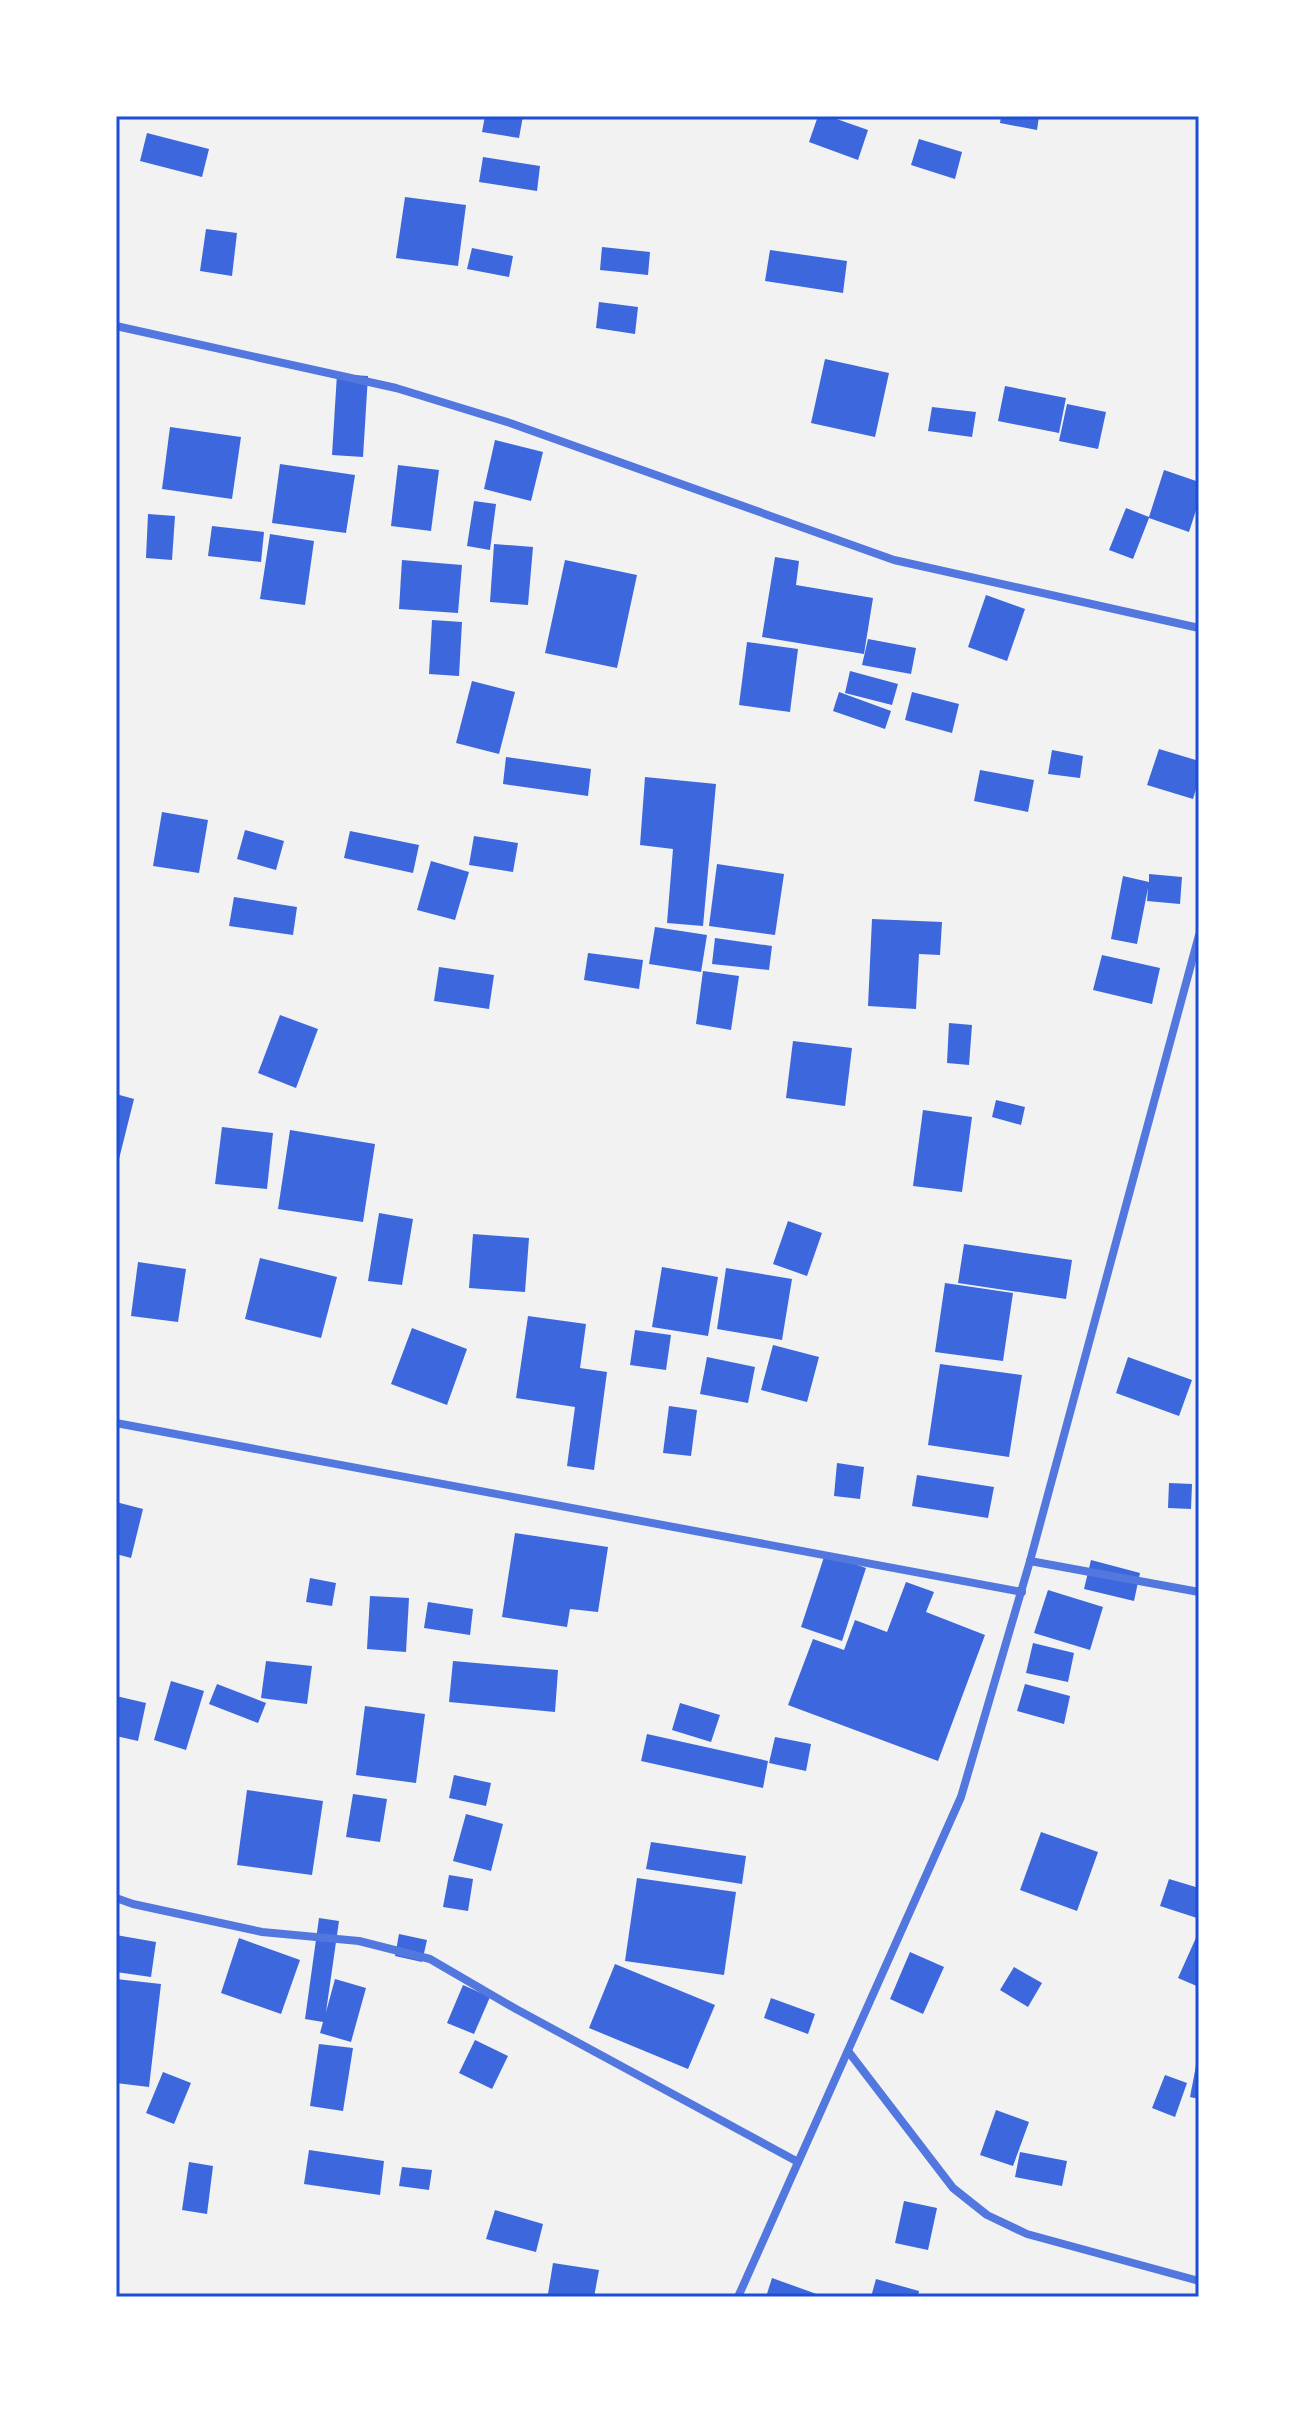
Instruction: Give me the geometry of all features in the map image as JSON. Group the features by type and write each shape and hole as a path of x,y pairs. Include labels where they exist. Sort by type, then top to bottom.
{"street":[{"path":"116,326 396,388 510,423 894,560 1199,628"},
{"path":"738,2297 961,1797 1022,1592 1199,935"},
{"path":"116,1423 1022,1592"},
{"path":"1030,1561 1199,1592"},
{"path":"116,1898 262,1932 359,1941 430,1959 798,2162"},
{"path":"848,2051 953,2188 987,2215 1027,2234 1199,2281"}],"building":[{"path":"485,116 523,116 519,138 482,132"},
{"path":"818,116 828,116 868,130 858,160 809,142"},
{"path":"1001,116 1039,116 1037,130 1000,123"},
{"path":"147,133 209,149 202,177 140,161"},
{"path":"919,139 962,152 955,179 911,165"},
{"path":"483,157 540,166 537,191 479,182"},
{"path":"405,197 466,205 458,266 396,258"},
{"path":"206,229 237,233 232,276 200,271"},
{"path":"602,247 650,252 648,275 600,270"},
{"path":"472,248 513,256 509,277 467,269"},
{"path":"770,250 847,261 843,293 765,281"},
{"path":"599,302 638,307 635,334 596,328"},
{"path":"825,359 889,373 875,437 811,423"},
{"path":"337,374 368,376 363,457 332,455"},
{"path":"1005,386 1066,398 1059,433 998,421"},
{"path":"1067,404 1106,412 1098,449 1059,441"},
{"path":"932,407 976,412 972,437 928,431"},
{"path":"170,427 241,437 232,499 162,489"},
{"path":"495,440 543,452 531,501 484,489"},
{"path":"280,464 355,475 346,533 272,523"},
{"path":"398,465 439,470 431,531 391,526"},
{"path":"1164,470 1199,482 1199,501 1189,532 1149,518 1133,559 1109,550 1126,508 1149,517"},
{"path":"474,501 496,504 490,550 467,546"},
{"path":"148,514 175,516 172,560 146,558"},
{"path":"212,526 264,532 261,562 208,556"},
{"path":"270,534 314,541 305,605 260,599"},
{"path":"494,544 533,547 528,605 490,602"},
{"path":"775,557 799,561 796,585 873,598 864,654 762,637"},
{"path":"402,560 462,565 458,613 399,609"},
{"path":"565,560 637,575 617,668 545,653"},
{"path":"986,595 1025,609 1007,661 968,647"},
{"path":"432,620 462,622 459,676 429,674"},
{"path":"868,639 916,648 911,674 862,665"},
{"path":"747,642 798,649 790,712 739,705"},
{"path":"850,671 898,684 892,705 845,693"},
{"path":"472,681 515,692 499,754 456,743"},
{"path":"839,692 891,711 885,729 833,711"},
{"path":"912,692 959,704 952,733 905,720"},
{"path":"1159,749 1199,761 1199,779 1193,799 1147,785"},
{"path":"1052,750 1083,756 1080,778 1048,774"},
{"path":"506,757 591,769 588,796 503,784"},
{"path":"980,770 1034,780 1028,812 974,801"},
{"path":"645,777 716,784 703,926 667,923 673,849 640,845"},
{"path":"162,812 208,820 199,873 153,866"},
{"path":"245,830 284,841 276,870 237,859"},
{"path":"350,831 419,845 413,873 344,858"},
{"path":"474,836 518,843 513,872 469,865"},
{"path":"431,861 469,872 455,920 417,910"},
{"path":"717,864 784,874 775,935 709,926"},
{"path":"1149,874 1182,877 1180,904 1147,901 1148,888 1137,944 1111,939 1123,876 1149,882"},
{"path":"234,897 297,907 293,935 229,926"},
{"path":"872,919 942,922 940,955 919,954 916,1009 868,1006"},
{"path":"655,927 707,935 701,972 649,964"},
{"path":"715,938 772,946 769,970 712,964"},
{"path":"588,953 643,960 639,989 584,980"},
{"path":"1102,955 1160,968 1152,1004 1093,990"},
{"path":"439,967 494,975 489,1009 434,1001"},
{"path":"703,971 739,976 731,1030 696,1024"},
{"path":"280,1015 318,1029 296,1088 258,1073"},
{"path":"949,1023 972,1025 969,1065 947,1063"},
{"path":"793,1041 852,1048 845,1106 786,1098"},
{"path":"116,1094 134,1099 119,1159 116,1158"},
{"path":"996,1100 1025,1107 1021,1125 992,1117"},
{"path":"923,1110 972,1117 962,1192 913,1186"},
{"path":"222,1127 273,1133 267,1189 215,1184"},
{"path":"290,1130 375,1144 363,1222 278,1209"},
{"path":"379,1213 413,1219 402,1285 368,1281"},
{"path":"788,1221 822,1233 807,1276 773,1264"},
{"path":"473,1234 529,1238 525,1292 469,1288"},
{"path":"964,1244 1072,1260 1066,1299 958,1283"},
{"path":"260,1258 337,1277 321,1338 245,1319"},
{"path":"138,1262 186,1269 178,1322 131,1316"},
{"path":"662,1267 718,1277 708,1336 652,1327"},
{"path":"726,1268 792,1279 782,1340 717,1329"},
{"path":"945,1283 1013,1293 1003,1361 935,1352"},
{"path":"528,1316 586,1324 580,1368 607,1372 594,1470 567,1466 575,1407 516,1398"},
{"path":"412,1328 467,1349 447,1405 391,1384"},
{"path":"635,1330 671,1335 666,1370 630,1365"},
{"path":"773,1345 819,1357 807,1402 761,1390"},
{"path":"707,1357 755,1367 748,1403 700,1394"},
{"path":"1128,1357 1192,1380 1179,1416 1116,1393"},
{"path":"940,1364 1022,1375 1009,1457 928,1445"},
{"path":"669,1406 697,1410 691,1456 663,1453"},
{"path":"837,1463 864,1467 860,1499 834,1496"},
{"path":"917,1475 994,1487 988,1518 912,1506"},
{"path":"1169,1483 1192,1484 1191,1509 1168,1508"},
{"path":"116,1502 143,1509 131,1558 116,1554"},
{"path":"515,1533 608,1547 598,1612 570,1609 567,1627 502,1617"},
{"path":"825,1554 866,1568 842,1641 801,1627"},
{"path":"1091,1560 1140,1573 1134,1601 1084,1589"},
{"path":"310,1578 336,1583 332,1606 306,1602"},
{"path":"906,1582 934,1592 926,1612 985,1635 938,1761 788,1705 813,1639 844,1650 855,1620 887,1632"},
{"path":"1048,1590 1103,1607 1090,1650 1034,1633"},
{"path":"370,1596 409,1598 406,1652 367,1649"},
{"path":"428,1602 473,1609 470,1635 424,1628"},
{"path":"1033,1643 1074,1653 1068,1682 1026,1673"},
{"path":"266,1661 312,1666 307,1704 261,1698"},
{"path":"453,1661 558,1670 555,1712 449,1702"},
{"path":"171,1681 204,1691 186,1750 154,1740"},
{"path":"217,1684 266,1703 258,1723 209,1704"},
{"path":"1025,1684 1070,1696 1064,1724 1017,1711"},
{"path":"116,1696 146,1703 138,1741 116,1736"},
{"path":"680,1703 720,1715 711,1742 672,1730"},
{"path":"365,1706 425,1714 416,1783 356,1775"},
{"path":"647,1734 768,1761 763,1788 641,1761"},
{"path":"775,1737 811,1744 806,1771 769,1763"},
{"path":"454,1775 491,1783 486,1806 449,1798"},
{"path":"247,1790 323,1801 312,1875 237,1865"},
{"path":"353,1794 387,1799 380,1842 346,1837"},
{"path":"466,1814 503,1824 491,1871 453,1861"},
{"path":"1041,1832 1098,1852 1077,1911 1020,1890"},
{"path":"651,1842 746,1856 742,1884 646,1869"},
{"path":"449,1875 473,1879 468,1911 443,1907"},
{"path":"637,1878 736,1892 724,1975 625,1961"},
{"path":"1169,1879 1199,1888 1197,1918 1160,1906"},
{"path":"319,1918 339,1921 326,2012 335,1979 366,1988 351,2042 320,2033 323,2022 305,2019"},
{"path":"1199,1931 1199,1987 1178,1978"},
{"path":"399,1934 427,1940 422,1962 395,1956"},
{"path":"116,1935 156,1942 151,1977 116,1972"},
{"path":"239,1938 300,1960 281,2014 221,1993"},
{"path":"910,1952 944,1967 923,2014 890,1999"},
{"path":"615,1964 715,2005 688,2069 589,2028"},
{"path":"1014,1967 1042,1983 1028,2007 1000,1990"},
{"path":"116,1979 161,1984 149,2087 116,2083"},
{"path":"463,1985 490,1997 474,2034 447,2023"},
{"path":"771,1998 815,2014 808,2034 764,2018"},
{"path":"475,2040 508,2056 492,2089 459,2073"},
{"path":"319,2044 353,2048 343,2111 310,2106"},
{"path":"1199,2055 1199,2099 1190,2097"},
{"path":"163,2072 191,2083 174,2124 146,2113"},
{"path":"1165,2075 1187,2083 1175,2117 1152,2108"},
{"path":"996,2110 1029,2122 1013,2166 980,2155"},
{"path":"309,2150 384,2161 380,2195 304,2184"},
{"path":"1020,2152 1067,2161 1062,2186 1015,2177"},
{"path":"189,2162 213,2166 207,2214 182,2210"},
{"path":"402,2167 432,2170 429,2190 399,2186"},
{"path":"904,2201 937,2208 928,2250 895,2243"},
{"path":"495,2210 543,2224 536,2252 486,2239"},
{"path":"553,2263 599,2270 594,2297 548,2294"},
{"path":"772,2278 825,2297 766,2297"},
{"path":"876,2279 919,2291 918,2297 871,2297"}]}
